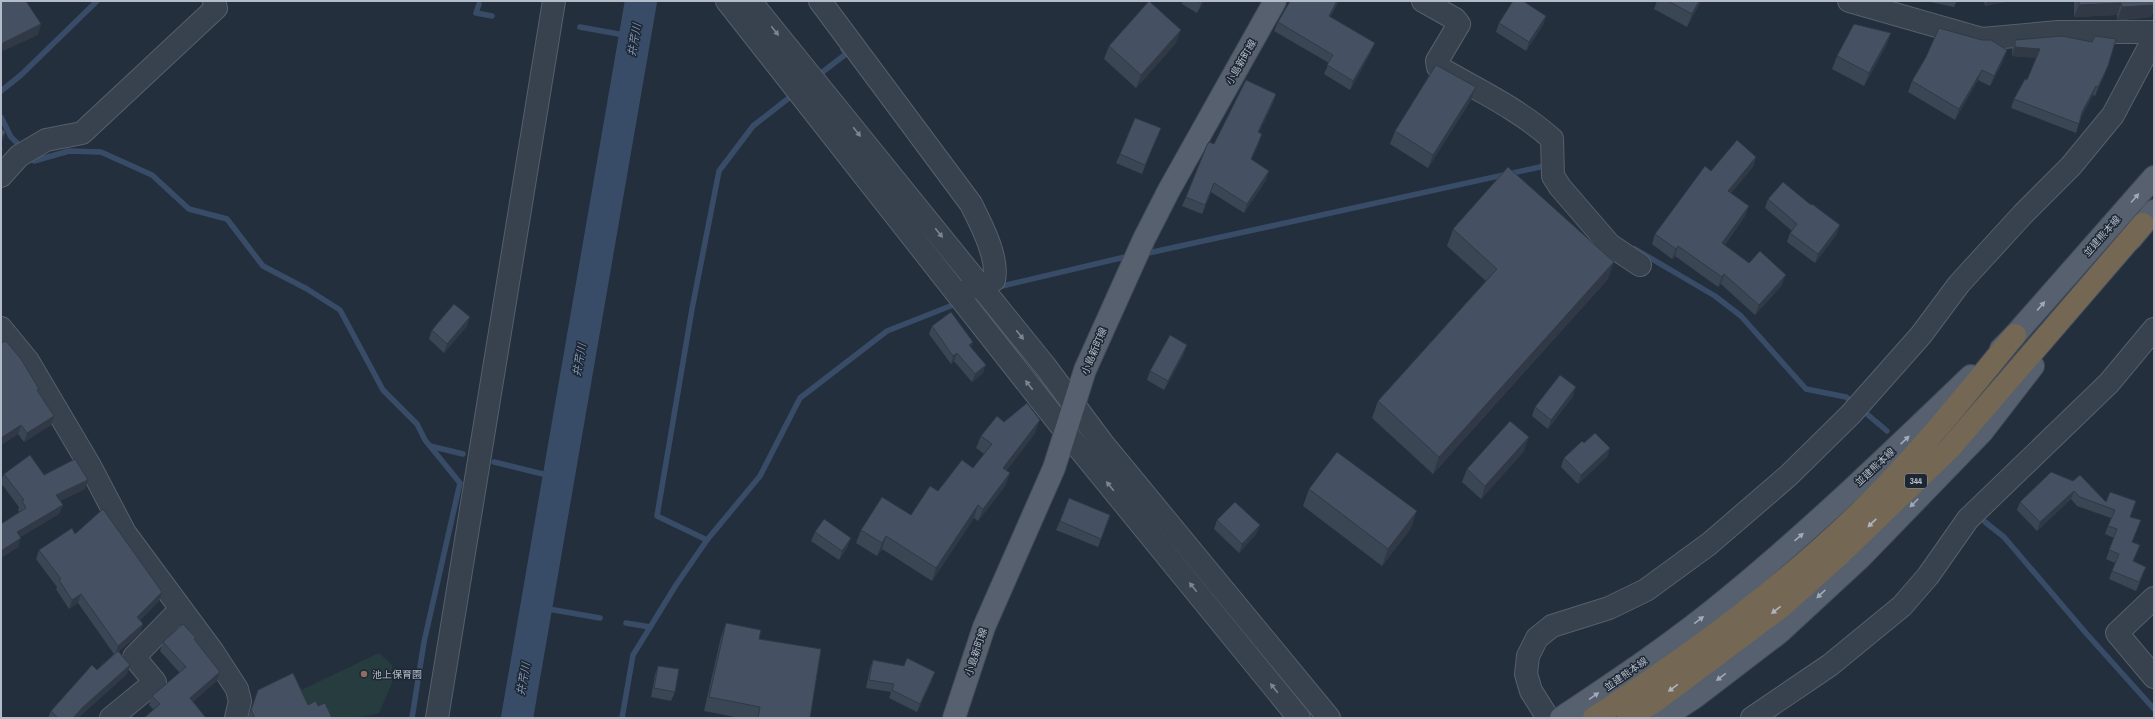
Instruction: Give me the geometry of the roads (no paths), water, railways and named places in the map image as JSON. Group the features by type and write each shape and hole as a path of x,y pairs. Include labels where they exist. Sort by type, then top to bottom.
{"highway":[{"name":"344","path":"1628,718 1653,702 1781,607 1838,556 1950,448 2148,218"},
{"name":"344","path":"1594,718 1653,702 1713,637 1826,544 1871,501 1940,425 2015,335"}],"main road":[{"name":"小島新町線","path":"954,718 984,627 1054,468 1085,370 1144,239 1275,1"},
{"name":"並建熊本線","path":"1561,718 1641,665 1727,599 1823,517 2015,335 2154,177"}],"street":[{"path":"1,176 19,156 46,140 82,133 216,8 214,1"},
{"path":"437,718 554,1"},
{"path":"727,1 746,10 980,285 1074,403 1104,445 1329,718"},
{"path":"820,1 971,204 983,226 996,271 994,280 957,293"},
{"path":"1423,1 1455,19 1459,24 1437,61 1438,67 1501,103 1541,129 1552,139 1553,176 1560,187 1610,245 1640,265"},
{"path":"1849,1 1982,39 2058,32 2154,32"},
{"path":"746,10 957,293 1065,431 1299,718"},
{"path":"1548,718 1531,691 1526,674 1528,656 1537,638 1552,626 1609,608 1646,590 1709,544 1788,476 1851,414 1921,335 1960,284 2023,214 2071,166 2113,115 2154,38"},
{"path":"1752,718 1830,665 1902,606 1928,576 1968,519 2108,383 2154,329"},
{"path":"2,332 32,367 90,466 125,533 213,652 237,689 240,701 236,718"},
{"path":"2154,598 2117,633 2154,677"},
{"path":"112,718 155,682 134,656 181,609"}],"waterway":[{"path":"1,91 21,75 97,1"},
{"name":"井芹川","path":"517,718 641,1"},
{"path":"479,4 476,13 492,16"},
{"path":"580,27 635,37"},
{"path":"816,77 846,54 843,49"},
{"path":"707,540 657,516 692,309 719,171 753,126 794,94"},
{"path":"1,117 11,137 22,148"},
{"path":"29,156 34,161 69,151 101,152 152,175 189,209 227,219 263,266 307,289 340,310 383,390 417,424 425,440 460,483 424,642 412,718"},
{"path":"1144,254 1549,165"},
{"path":"1635,249 1715,296 1741,316 1806,389 1846,397 1855,404"},
{"path":"998,287 1129,256"},
{"path":"622,718 633,655 676,585 707,540 760,476 800,398 887,331 958,303"},
{"path":"1861,409 1887,431"},
{"path":"430,446 463,454"},
{"path":"494,462 559,478"},
{"path":"1985,522 2004,537 2085,632 2154,709"},
{"path":"537,607 600,618"},
{"path":"626,623 650,627"}],"place":[{"name":"池上保育園","path":"364,674"}]}
